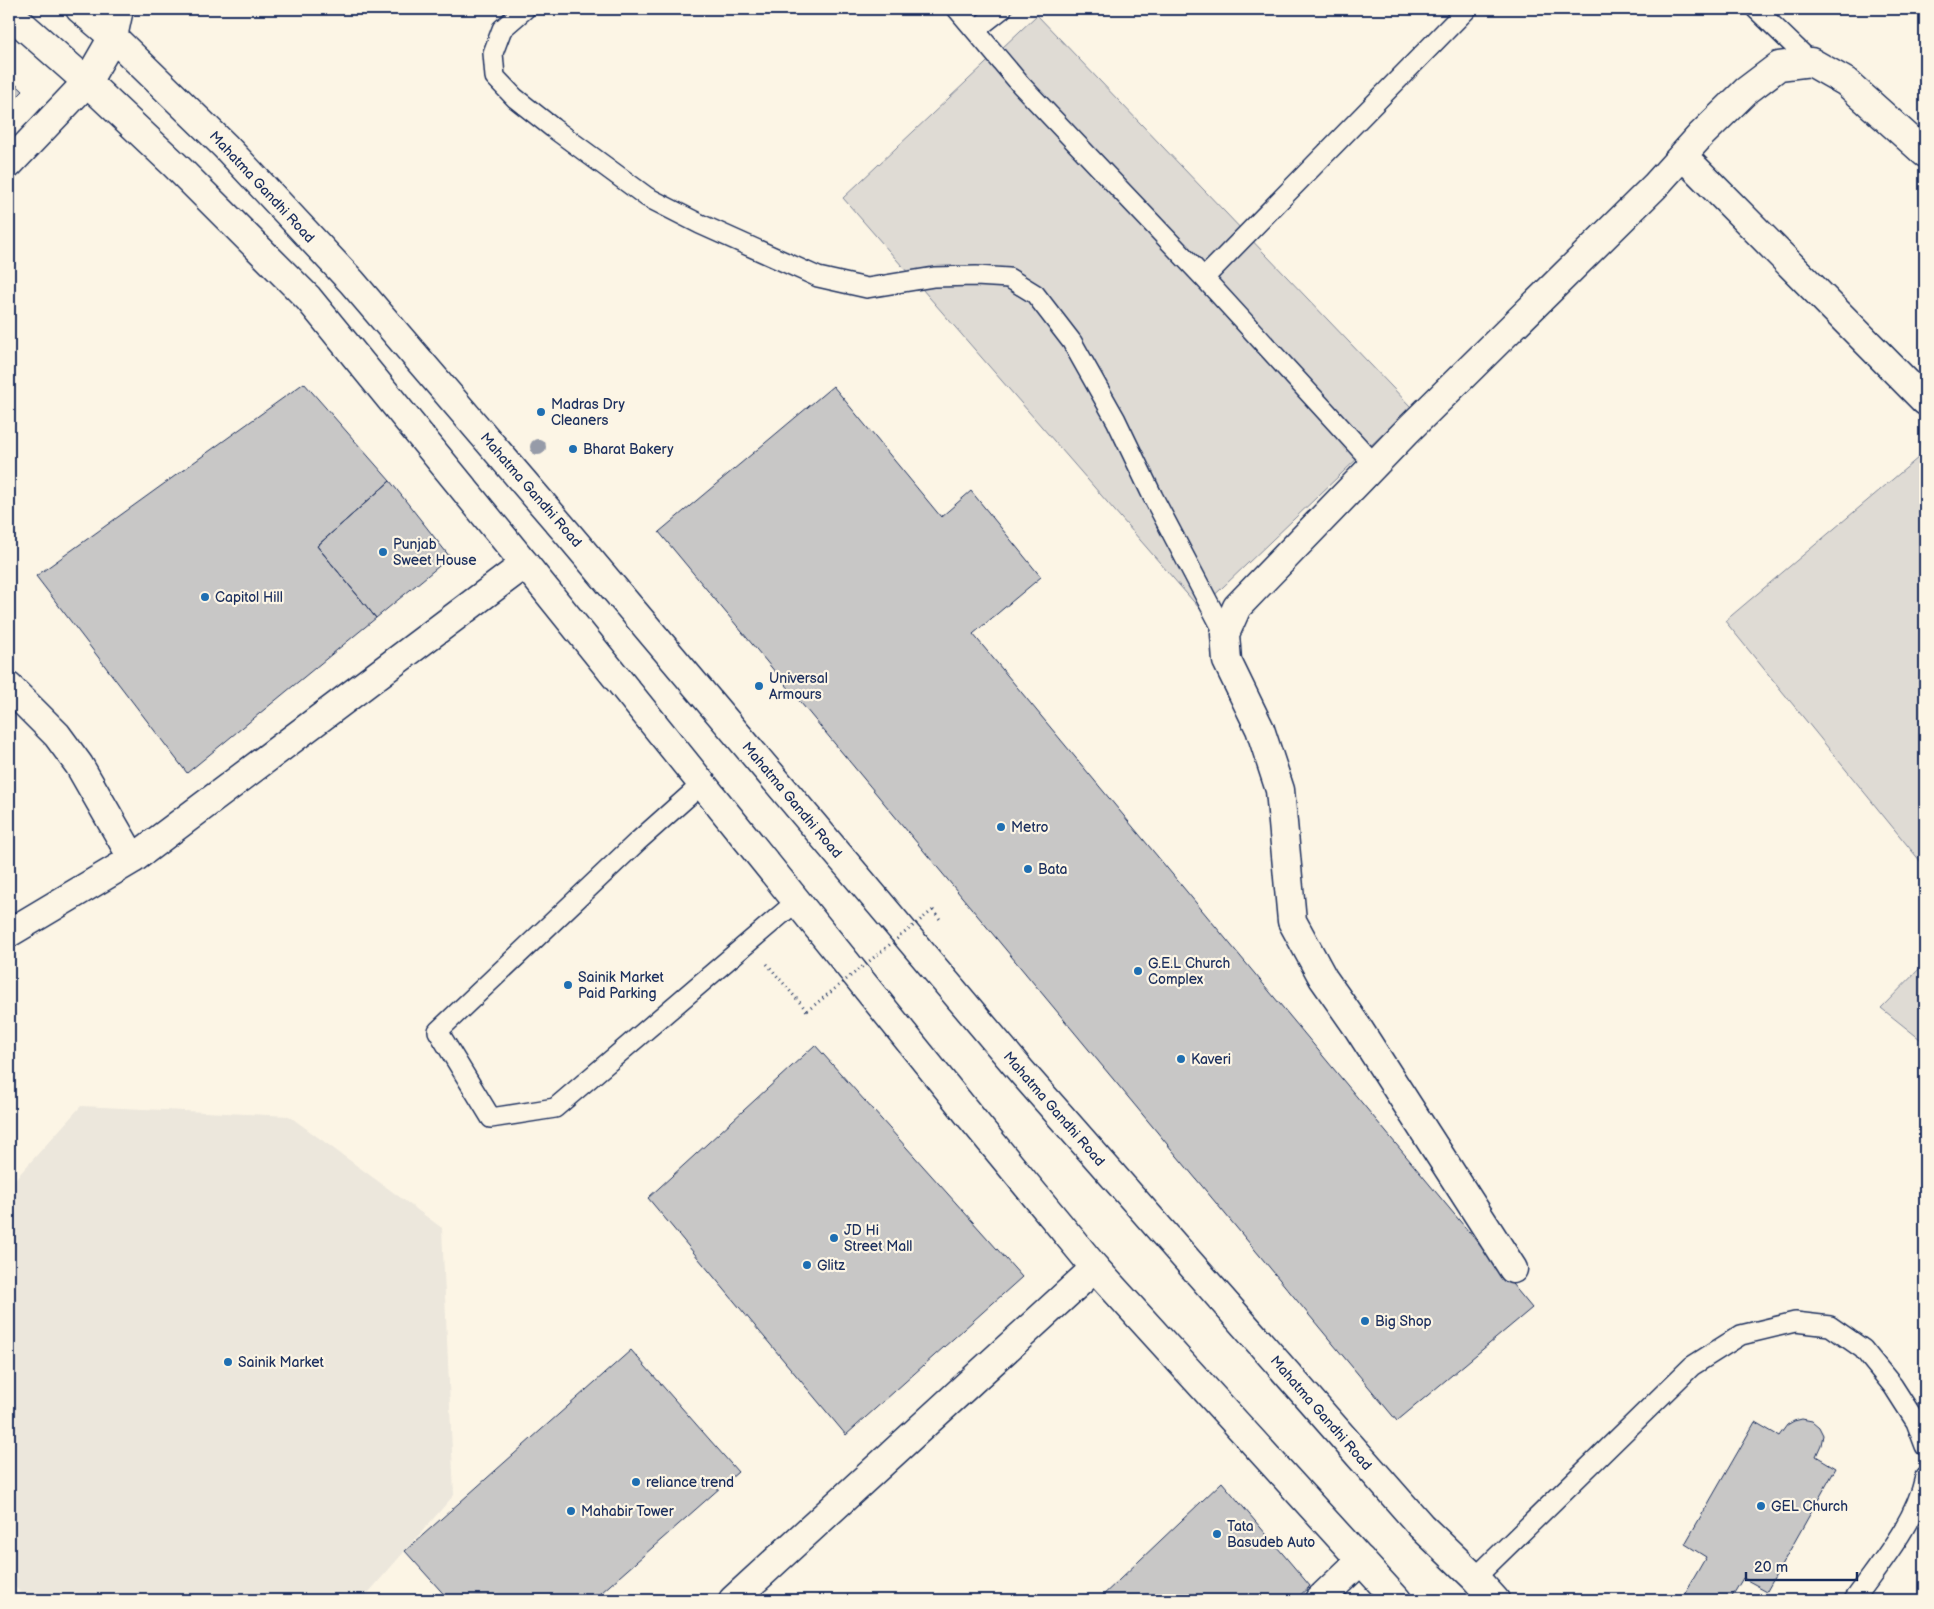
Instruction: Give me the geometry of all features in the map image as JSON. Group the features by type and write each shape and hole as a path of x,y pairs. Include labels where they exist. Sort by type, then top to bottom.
{"main road":[{"name":"Mahatma Gandhi Road","path":"80,9 114,37 225,146 352,282 569,535 1021,1071 1421,1526 1495,1600"},
{"path":"9,164 87,82 114,37 119,9"},
{"path":"9,14 87,82 175,165 308,298 1096,1268 1397,1600"},
{"path":"1513,1269 1358,1028 1323,978 1292,921 1280,790 1260,729 1227,661 1225,634 1237,607 1407,430 1655,186 1746,91 1779,66 1811,62 1846,82 1925,153"},
{"path":"1683,156 1925,401"},
{"path":"9,933 132,859 525,564"},
{"path":"9,687 57,735 78,765 132,859"},
{"path":"733,1600 1096,1268"},
{"path":"1319,1600 1361,1560"}],"lane":[{"path":"525,9 502,29 493,53 495,77 515,98 647,197 700,224 818,277 867,288 934,277 976,276 1009,278 1035,294 1072,342 1116,420 1154,498 1225,634"},
{"path":"957,9 1021,85 1204,278 1375,464"},
{"path":"975,30 1002,9"},
{"path":"1204,278 1467,9"},
{"path":"1756,9 1811,62"},
{"path":"702,784 630,849 438,1031 491,1118 555,1108 797,901"},
{"path":"1475,1578 1692,1366 1741,1335 1796,1322 1830,1326 1862,1349 1893,1386 1916,1422 1925,1446"},
{"path":"1854,1600 1899,1536 1922,1494 1925,1477"}],"path":[{"path":"761,957 807,1010 933,910"}],"shaded area":[{"path":"1037,15 1411,407 1200,609 843,198"},
{"path":"1925,452 1925,867 1725,621"},
{"path":"1925,963 1925,1043 1881,1008"},
{"name":"Sainik Market","path":"81,1106 289,1116 442,1228 454,1495 362,1600 27,1600 9,1580 9,1186"}],"building":[{"path":"9,78 23,91 9,105"},
{"name":"Capitol Hill","path":"304,383 390,481 317,546 376,618 187,773 36,576"},
{"name":"G.E.L Church Complex","path":"833,386 941,517 971,491 1041,577 973,634 1532,1308 1397,1421 659,532"},
{"name":"Punjab Sweet House","path":"390,481 450,557 376,618 317,546"},
{"name":"JD Hi Street Mall","path":"815,1045 1022,1277 846,1435 648,1198"},
{"name":"Mahabir Tower","path":"631,1350 738,1472 593,1600 449,1600 405,1551"},
{"name":"GEL Church","path":"1802,1419 1812,1421 1819,1427 1823,1435 1816,1456 1836,1468 1767,1591 1743,1578 1730,1600 1692,1600 1684,1595 1706,1557 1685,1544 1755,1422 1779,1436 1787,1425"},
{"name":"Tata Basudeb Auto","path":"1222,1482 1310,1586 1295,1600 1098,1600"}],"place":[{"name":"Madras Dry Cleaners","path":"541,412"},
{"name":"Bharat Bakery","path":"573,449"},
{"name":"Punjab Sweet House","path":"383,552"},
{"name":"Capitol Hill","path":"205,597"},
{"name":"Universal Armours","path":"759,686"},
{"name":"Metro","path":"1001,827"},
{"name":"Bata","path":"1028,869"},
{"name":"G.E.L Church Complex","path":"1138,971"},
{"name":"Sainik Market Paid Parking","path":"568,985"},
{"name":"Kaveri","path":"1181,1059"},
{"name":"JD Hi Street Mall","path":"834,1238"},
{"name":"Glitz","path":"807,1265"},
{"name":"Big Shop","path":"1365,1321"},
{"name":"Sainik Market","path":"228,1362"},
{"name":"reliance trend","path":"636,1482"},
{"name":"GEL Church","path":"1761,1506"},
{"name":"Mahabir Tower","path":"571,1511"},
{"name":"Tata Basudeb Auto","path":"1217,1534"}]}
